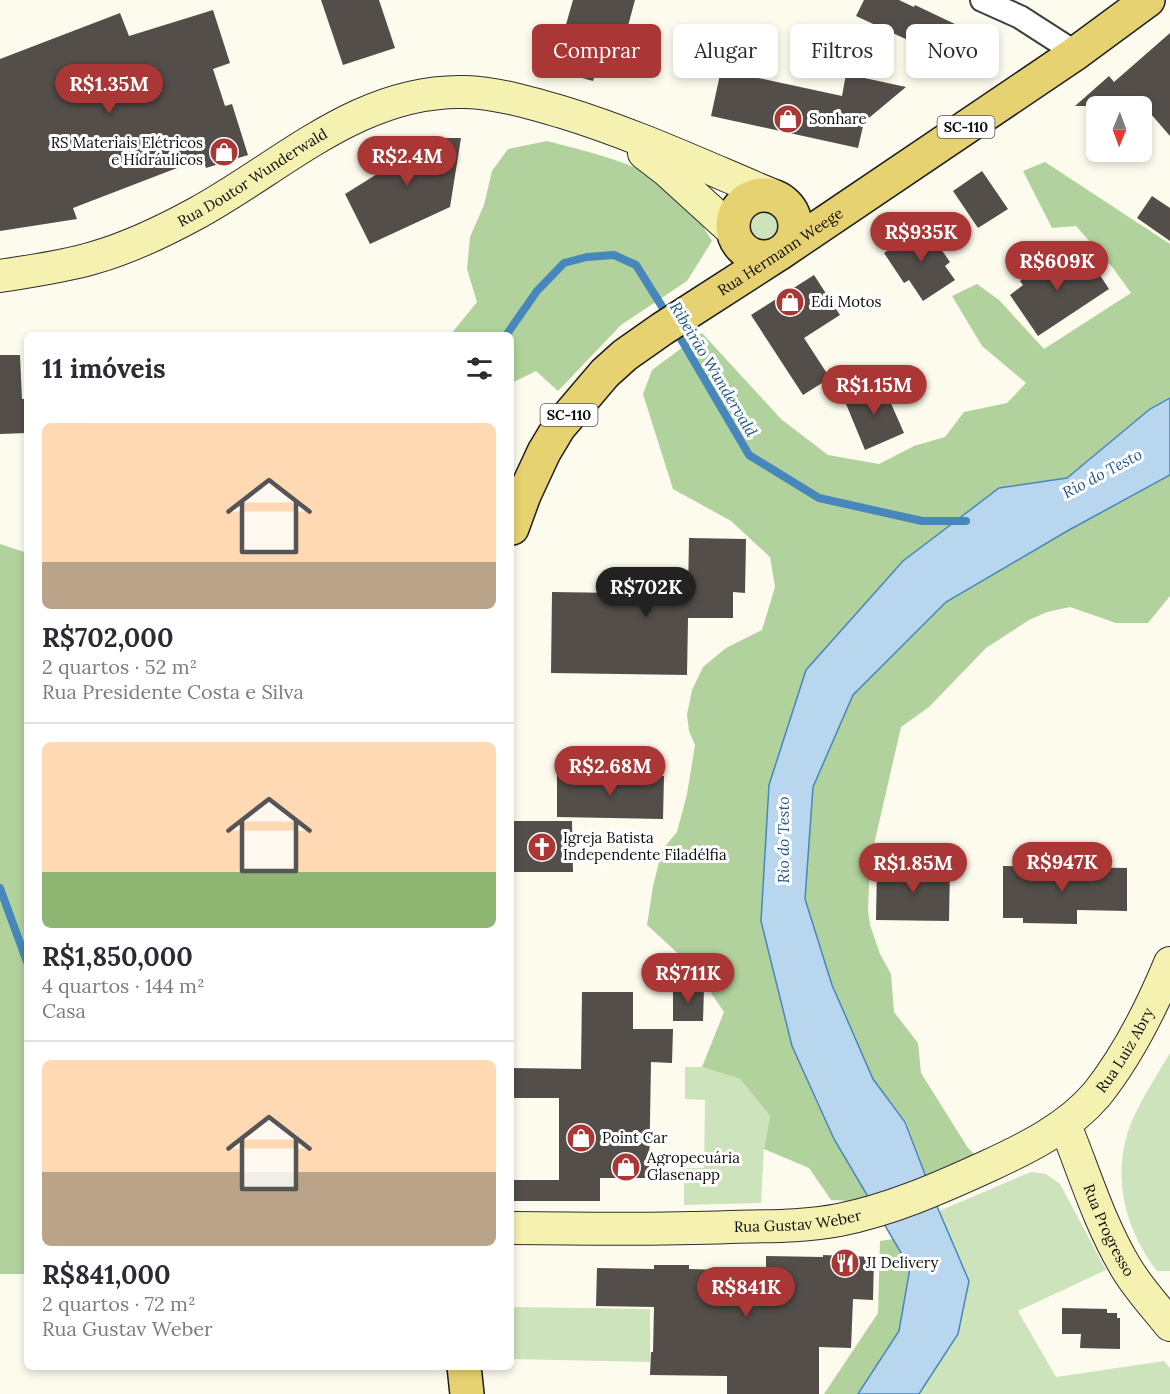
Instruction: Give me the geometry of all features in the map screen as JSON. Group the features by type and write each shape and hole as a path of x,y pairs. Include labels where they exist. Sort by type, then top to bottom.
{"main road":[{"name":"Rua Hermann Weege","path":"683,315 780,253 1076,53 1148,0"},
{"path":"762,195 777,198 789,207 794,217 796,227 793,237 780,253 770,256 750,254 736,240 733,231 737,211 752,197 762,195"},
{"name":"Rua Hermann Weege","path":"777,198 855,201"},
{"name":"Rua Hermann Weege","path":"683,315 733,231"},
{"name":"SC-110","path":"514,522 544,452 559,427 605,374 625,355 683,315"},
{"path":"464,1370 467,1394"}],"street":[{"path":"982,0 1020,17 1076,53"},
{"name":"Rua Doutor Wunderwald","path":"0,276 93,258 141,241 198,212 348,120 383,105 422,94 465,92 501,96 543,106 609,128 777,198"},
{"name":"Rua Doutor Wunderwald","path":"609,128 666,170 733,231"},
{"name":"Rua Luiz Abry","path":"1065,1125 1096,1095 1121,1060 1169,967"},
{"name":"Rua Gustav Weber","path":"514,1228 666,1229 794,1226 837,1221 873,1212 939,1188 1017,1152 1065,1125"},
{"name":"Rua Progresso","path":"1065,1125 1099,1214 1125,1267 1170,1325"}],"green space":[{"path":"547,141 624,163 643,171 677,192 690,205 712,241 687,281 621,325 558,391 536,371 514,382 514,332 453,332 477,302 467,269 470,237 484,205 492,171 508,149"},
{"path":"1045,162 1170,244 1170,398 1150,409 1067,478 999,488 806,670 792,1046 834,1139 872,1202 831,1200 809,1168 764,1149 770,1116 740,1079 702,1067 724,1012 695,969 647,925 662,850 677,832 687,794 695,745 689,731 687,715 692,690 703,667 726,648 762,630 775,587 770,557 731,521 673,489 643,394 652,370 702,333 781,419 828,455 879,464 914,446 945,437 964,412 1007,403 1026,383 982,346 952,296 977,284 999,300 1044,349 1131,293 1113,268 1076,226 1052,228 1023,171"},
{"path":"765,213 776,217 780,228 776,239 765,243 754,239 750,228 754,217"},
{"path":"1170,475 1170,596 1148,623 1116,623 1070,607 1047,612 1029,620 986,648 929,707 901,727 870,862 868,910 870,925 880,954 891,974 894,1012 918,1043 921,1073 968,1148 976,1156 927,1180 906,1122 873,1079 832,985 805,898 813,787 853,695 946,602 1069,530"},
{"path":"0,544 24,552 24,1274 0,1274"},
{"path":"1170,1053 1170,1271 1157,1271 1135,1234 1127,1214 1123,1193 1123,1151 1128,1130 1137,1110"},
{"path":"685,1067 702,1067 740,1079 770,1116 764,1149 761,1203 684,1205 684,1168 704,1168 705,1100 685,1099"},
{"path":"1031,1172 1046,1174 1060,1184 1106,1270 1018,1311 1056,1377 1164,1361 1170,1368 1170,1394 919,1394 958,1334 969,1282 939,1211"},
{"path":"893,1239 910,1268 899,1331 858,1394 824,1394 878,1313 880,1241"},
{"path":"514,1307 650,1309 650,1362 514,1359"}],"water":[{"name":"Rio do Testo","path":"1170,398 1170,475 1069,530 946,602 853,695 813,787 805,899 832,985 873,1079 905,1122 969,1281 958,1334 919,1394 858,1394 899,1331 910,1268 834,1139 792,1046 761,921 769,785 806,670 903,561 999,488 1067,478 1150,409"}],"building":[{"path":"321,0 379,0 395,48 343,65"},
{"path":"573,0 635,0 628,24 566,24"},
{"path":"864,0 899,0 955,24 906,24 906,39 894,34 894,24 873,24 856,16"},
{"path":"213,10 230,63 213,69 225,106 232,104 248,155 206,168 203,158 73,208 77,219 0,231 0,59 120,13 129,36"},
{"path":"1170,33 1170,136 1152,115 1152,96 1086,96 1109,76 1114,82"},
{"path":"719,78 758,78 842,96 845,78 864,78 906,87 864,122 858,148 711,116"},
{"path":"1086,96 1086,106 1075,106"},
{"path":"430,138 461,138 450,207 370,244 345,194 390,166 380,151 401,139 407,150"},
{"path":"982,171 1008,209 978,228 953,191"},
{"path":"1152,196 1170,208 1170,241 1137,218"},
{"path":"925,226 950,262 945,266 955,280 923,301 909,280 904,283 884,253"},
{"path":"1063,252 1075,270 1090,260 1109,289 1038,336 1010,295 1023,285 1020,281"},
{"path":"814,275 840,315 804,338 830,378 803,395 751,315"},
{"path":"0,355 20,355 24,433 0,434"},
{"path":"882,383 904,433 865,450 844,399"},
{"path":"689,538 746,539 745,593 733,592 733,618 688,618 687,675 551,673 552,592 688,594"},
{"path":"557,775 664,776 663,819 557,817"},
{"name":"Igreja Batista Independente Filadélfia","path":"514,821 572,821 573,872 514,872"},
{"path":"877,866 950,867 949,921 876,920"},
{"path":"1003,866 1127,868 1127,911 1077,910 1077,924 1023,923 1023,918 1003,918"},
{"path":"673,988 704,988 703,1021 673,1021"},
{"path":"582,992 633,992 633,1029 673,1029 672,1063 651,1062 649,1178 600,1178 600,1201 514,1201 514,1180 559,1180 559,1098 514,1098 514,1068 581,1069"},
{"path":"823,1255 874,1257 873,1300 853,1299 851,1348 819,1347 819,1394 727,1394 727,1376 650,1375 654,1307 596,1306 597,1268 654,1269 654,1265 689,1265 689,1269 766,1271 766,1256 823,1257"},
{"path":"1062,1308 1107,1309 1107,1313 1117,1313 1117,1318 1120,1318 1120,1349 1080,1348 1081,1334 1062,1334"}],"waterway":[{"name":"Ribeirão Wundervald","path":"508,332 537,291 564,263 587,257 614,255 636,265 668,316"},
{"name":"Ribeirão Wundervald","path":"675,329 749,455 819,498 922,521 966,521"},
{"name":"Ribeirão Wundervald","path":"0,888 24,954"}],"place":[{"name":"Sonhare","path":"788,119"},
{"name":"RS Materiais Elétricos e Hidráulicos","path":"224,152"},
{"name":"Edi Motos","path":"790,302"},
{"name":"Igreja Batista Independente Filadélfia","path":"542,847"},
{"name":"Point Car","path":"581,1138"},
{"name":"Agropecuária Glasenapp","path":"626,1167"},
{"name":"JI Delivery","path":"845,1263"}]}
